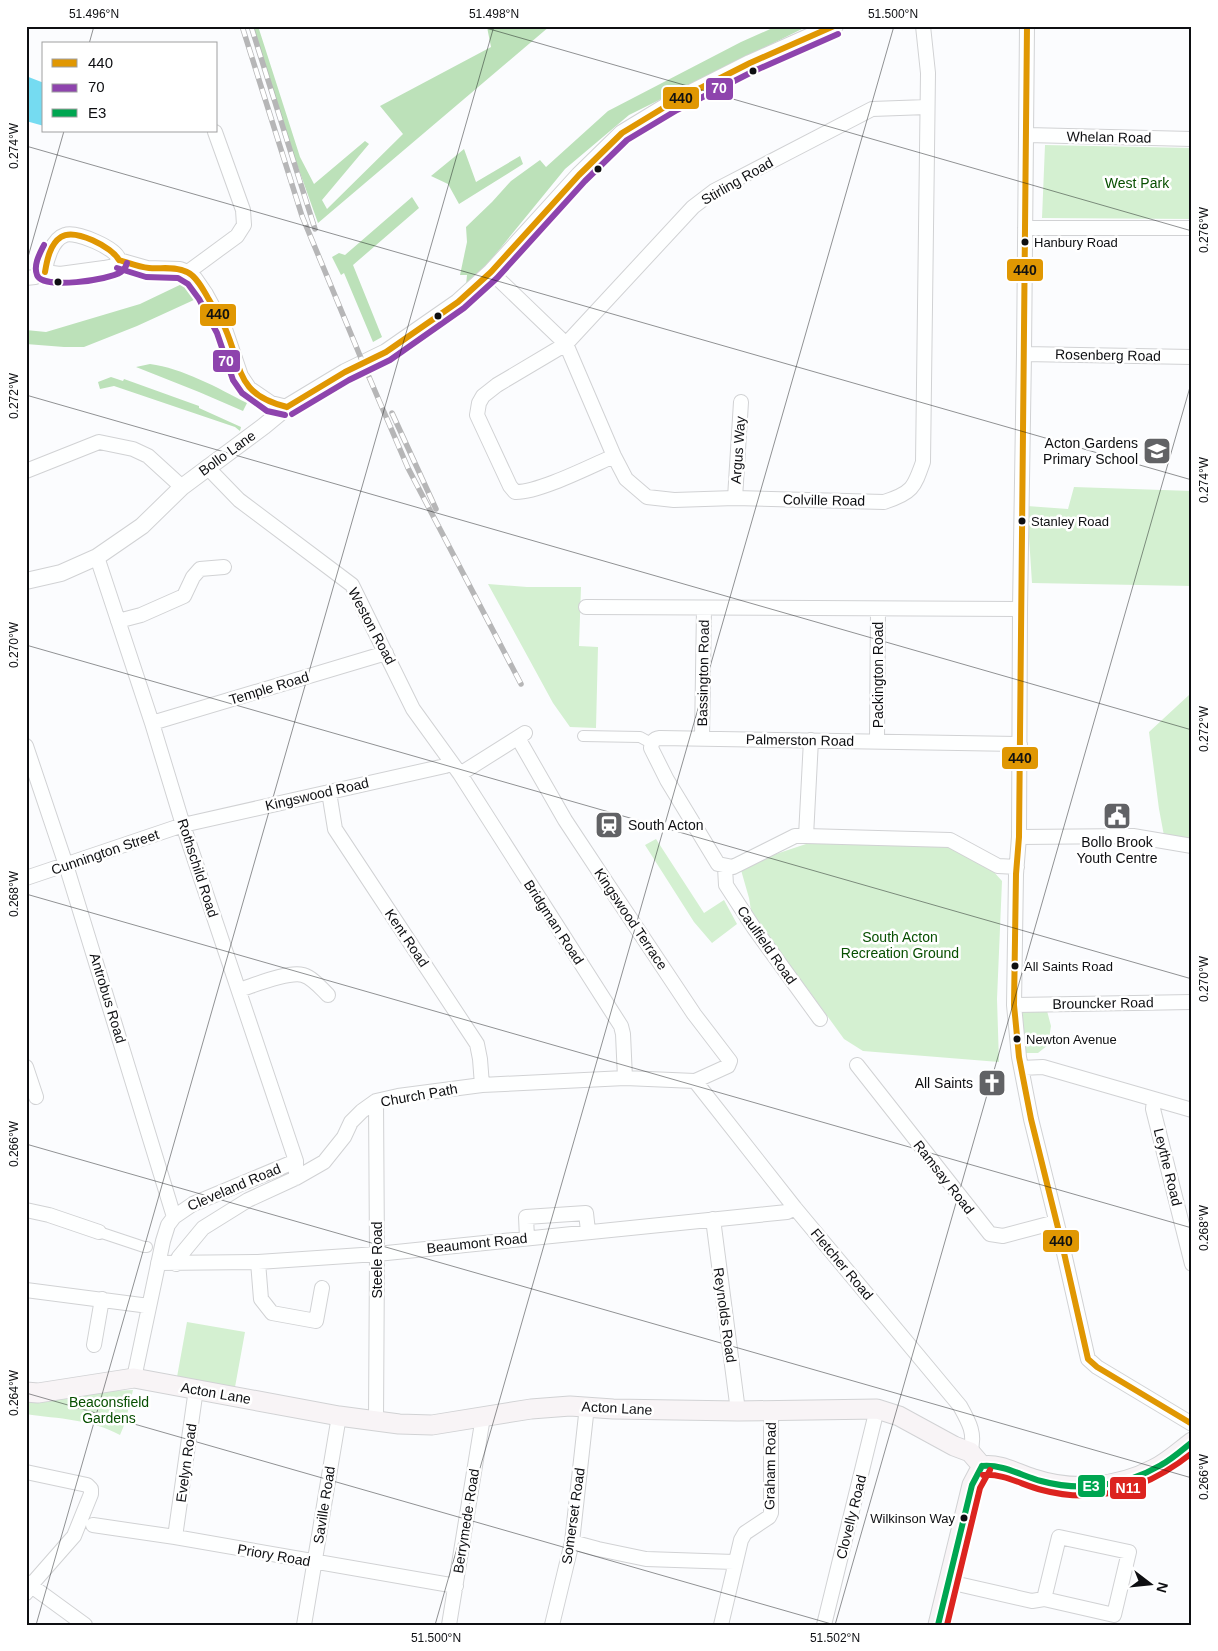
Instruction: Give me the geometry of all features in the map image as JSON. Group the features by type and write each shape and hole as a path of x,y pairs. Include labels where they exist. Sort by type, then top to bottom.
{"main road":[{"name":"Acton Lane","path":"26,1392 38,1393 134,1378 339,1416 399,1424 432,1425 531,1409 570,1406 614,1409 738,1411 876,1409 899,1416 954,1446 970,1452 982,1466"},
{"path":"938,1625 972,1485 982,1466 991,1465 1053,1484 1078,1486 1109,1485 1156,1469 1192,1442"}],"street":[{"name":"Bollo Lane","path":"26,581 61,573 97,557 142,526 182,487 287,407 345,372 386,352 458,302 491,272 578,175 622,133 673,102 750,63 835,26"},
{"path":"923,26 928,73 927,107"},
{"path":"1027,26 1019,837 1014,1005 1021,1068 1031,1119 1088,1359 1097,1367 1192,1424"},
{"name":"Colville Road","path":"491,272 566,344 614,456 626,479 647,497 674,500 735,498 884,502 899,497 916,484 923,462 927,107"},
{"name":"Stirling Road","path":"614,456 567,477 523,492 515,492 510,486 477,415 479,403 483,396 497,385 566,344 692,207 714,191 872,109 927,107"},
{"path":"188,272 237,236 244,224 243,210 215,132"},
{"name":"Whelan Road","path":"1027,136 1192,139"},
{"path":"1025,228 1192,228"},
{"path":"45,272 46,260 52,249 61,237 67,234 109,248 117,254 120,260 147,268 170,267 188,272 195,278 206,294 227,334 241,376 249,388 271,403 287,407"},
{"path":"26,278 35,277 45,272 60,274 104,268 114,266 120,260"},
{"name":"Rosenberg Road","path":"1024,354 1192,357"},
{"name":"Argus Way","path":"735,498 741,402"},
{"path":"26,471 99,442 133,449 148,456 182,487"},
{"name":"Weston Road","path":"207,467 239,500 352,585 413,709 460,774"},
{"name":"Rothschild Road","path":"97,557 152,723 183,826 296,1161 296,1178"},
{"path":"118,621 141,615 184,596 193,577 200,569 224,567"},
{"path":"586,607 1020,610"},
{"name":"Bassington Road","path":"702,738 704,608"},
{"name":"Packington Road","path":"877,742 878,609"},
{"name":"Temple Road","path":"152,723 386,653"},
{"name":"Kingswood Terrace","path":"460,774 522,735 565,820 694,1014 730,1061 728,1066 695,1081"},
{"name":"Palmerston Road","path":"583,736 640,737 652,743 654,739 660,738 702,738 1020,744"},
{"path":"806,836 811,740"},
{"path":"652,743 653,754 671,786 718,864 725,867 733,867 795,836 950,840 998,866 1017,867"},
{"name":"Antrobus Road","path":"26,746 66,865 174,1217"},
{"name":"Kingswood Road","path":"183,826 445,766 451,763"},
{"name":"Bridgman Road","path":"460,774 621,1026 625,1078"},
{"name":"Kent Road","path":"328,792 335,829 477,1044 482,1085"},
{"name":"Cunnington Street","path":"26,878 183,826"},
{"path":"1019,837 1133,836 1192,846"},
{"name":"Caulfield Road","path":"725,867 726,885 754,928 820,1018"},
{"path":"239,990 286,976 302,975 310,979 328,995"},
{"name":"Brouncker Road","path":"1014,1005 1192,1002"},
{"name":"Ramsay Road","path":"857,1065 990,1234 1003,1236 1056,1222"},
{"path":"26,1067 36,1097"},
{"path":"1021,1068 1043,1067 1192,1110"},
{"name":"Church Path","path":"176,1264 179,1257 204,1228 248,1200 296,1178 324,1162 344,1137 351,1122 362,1110 376,1101 482,1085 625,1078 695,1081"},
{"name":"Fletcher Road","path":"695,1081 795,1208 960,1406 970,1423 973,1435 970,1452"},
{"name":"Leythe Road","path":"1154,1100 1153,1109 1192,1264"},
{"name":"Steele Road","path":"376,1101 378,1254 376,1420"},
{"name":"Cleveland Road","path":"174,1217 193,1204 208,1197 296,1161"},
{"path":"208,1197 221,1217"},
{"name":"Beaumont Road","path":"155,1253 176,1264 258,1262 378,1254 787,1212 795,1208"},
{"path":"26,1210 49,1215 144,1247 155,1253"},
{"path":"527,1238 526,1217 586,1213 588,1231"},
{"path":"134,1378 149,1306 155,1253 168,1225 174,1217"},
{"name":"Reynolds Road","path":"713,1219 738,1411"},
{"path":"258,1262 261,1299 272,1313 316,1321 322,1288"},
{"path":"26,1290 149,1306"},
{"path":"94,1345 102,1299"},
{"name":"Evelyn Road","path":"175,1537 196,1389"},
{"name":"Somerset Road","path":"552,1625 572,1542 587,1406"},
{"name":"Clovelly Road","path":"824,1625 876,1409"},
{"name":"Graham Road","path":"721,1625 734,1562 741,1540 746,1533 769,1517 771,1513 770,1410"},
{"name":"Saville Road","path":"304,1625 339,1416"},
{"name":"Berrymede Road","path":"449,1625 483,1418"},
{"path":"26,1472 87,1485 91,1489 91,1494 74,1536 28,1587 86,1625"},
{"name":"Priory Road","path":"93,1525 175,1537 456,1586"},
{"path":"949,1582 1032,1600 1044,1599 1114,1614 1129,1552 1059,1536 1044,1599"},
{"path":"572,1542 646,1559 734,1562"}],"green space":[{"path":"253,26 258,26 300,157 314,184 365,141 369,144 322,200 327,209 403,134 380,106 491,47 487,27 489,26 550,26 318,223 294,156"},
{"path":"777,26 808,26 629,115 565,169 472,283 466,285 467,275 460,275 467,242 466,227 511,181 540,160 546,167 608,111 741,42"},
{"name":"West Park","path":"1045,145 1192,148 1192,219 1042,218"},
{"path":"464,149 476,182 520,156 523,164 459,204 448,184 431,176"},
{"path":"412,197 419,208 353,265 382,337 373,342 344,273 341,275 332,257 339,253 345,255"},
{"path":"186,282 196,299 137,326 84,347 26,344 26,330 46,332 140,304"},
{"path":"150,364 187,374 247,403 243,411 136,367"},
{"path":"111,377 123,381 124,379 199,406 199,408 241,427 240,431 235,427 114,386 100,389 98,382"},
{"path":"1074,487 1192,491 1192,586 1032,583 1027,506 1068,509"},
{"path":"488,584 527,587 581,587 579,646 598,647 596,728 570,727 553,703"},
{"path":"1189,695 1192,695 1192,845 1165,841 1149,732"},
{"path":"656,839 704,913 724,900 737,924 712,943 694,922 645,845"},
{"name":"South Acton Recreation Ground","path":"806,844 946,846 993,871 1002,881 997,999 999,1062 863,1051 844,1039 807,988 753,922 741,870 767,857"},
{"path":"1046,1007 1051,1026 1048,1045 1038,1053 1024,1053 1021,1008"},
{"path":"187,1322 245,1332 235,1387 177,1377"},
{"name":"Beaconsfield Gardens","path":"133,1390 120,1435 86,1423 26,1414 26,1400 92,1392"}],"water":[{"path":"26,76 42,82 42,132 26,127"}],"pier":[{"path":"26,121 42,125 42,132 69,132 69,137 66,140 62,140 26,129"}],"railway":[{"path":"242,26 302,216 363,363 408,468 521,684"},
{"path":"251,26 315,229"},
{"path":"392,413 436,509"}],"transit line":[{"name":"440","path":"287,407 345,372 386,352 458,302 491,272 579,175 622,133 673,102 750,63 834,26"},
{"name":"440","path":"1027,26 1019,837 1016,874 1014,1005 1019,1057 1031,1119 1088,1359 1097,1367 1192,1424"},
{"name":"70","path":"292,414 349,380 390,360 464,308 497,278 585,181 627,140 677,110 754,71 838,34"},
{"name":"440","path":"45,272 48,257 54,244 61,237 67,235 75,235 93,240 109,250 119,260"},
{"name":"70","path":"44,245 37,259 36,271 42,280 51,282 63,283 104,278 121,272 127,263"},
{"name":"440","path":"119,260 145,267 178,269 193,276 202,287 225,328 243,378 249,387 270,402 287,407"},
{"name":"70","path":"117,268 146,277 178,278 188,284 199,299 217,333 233,380 242,393 267,411 285,415"},
{"name":"E3","path":"982,1466 997,1467 1056,1484 1072,1486 1102,1485 1133,1478 1147,1472 1169,1460 1192,1442"},
{"name":"N11","path":"983,1475 998,1476 1042,1490 1062,1494 1102,1494 1140,1484 1158,1476 1192,1453"},
{"name":"E3","path":"938,1625 972,1485 982,1466"},
{"name":"N11","path":"947,1625 980,1488 990,1470"}],"place":[{"name":"Hanbury Road","path":"1025,242"},
{"name":"Acton Gardens Primary School","path":"1157,451"},
{"name":"Stanley Road","path":"1022,521"},
{"name":"Bollo Brook Youth Centre","path":"1117,816"},
{"name":"South Acton","path":"609,825"},
{"name":"All Saints Road","path":"1015,966"},
{"name":"Newton Avenue","path":"1017,1039"},
{"name":"All Saints","path":"992,1083"},
{"name":"Wilkinson Way","path":"964,1518"}]}
